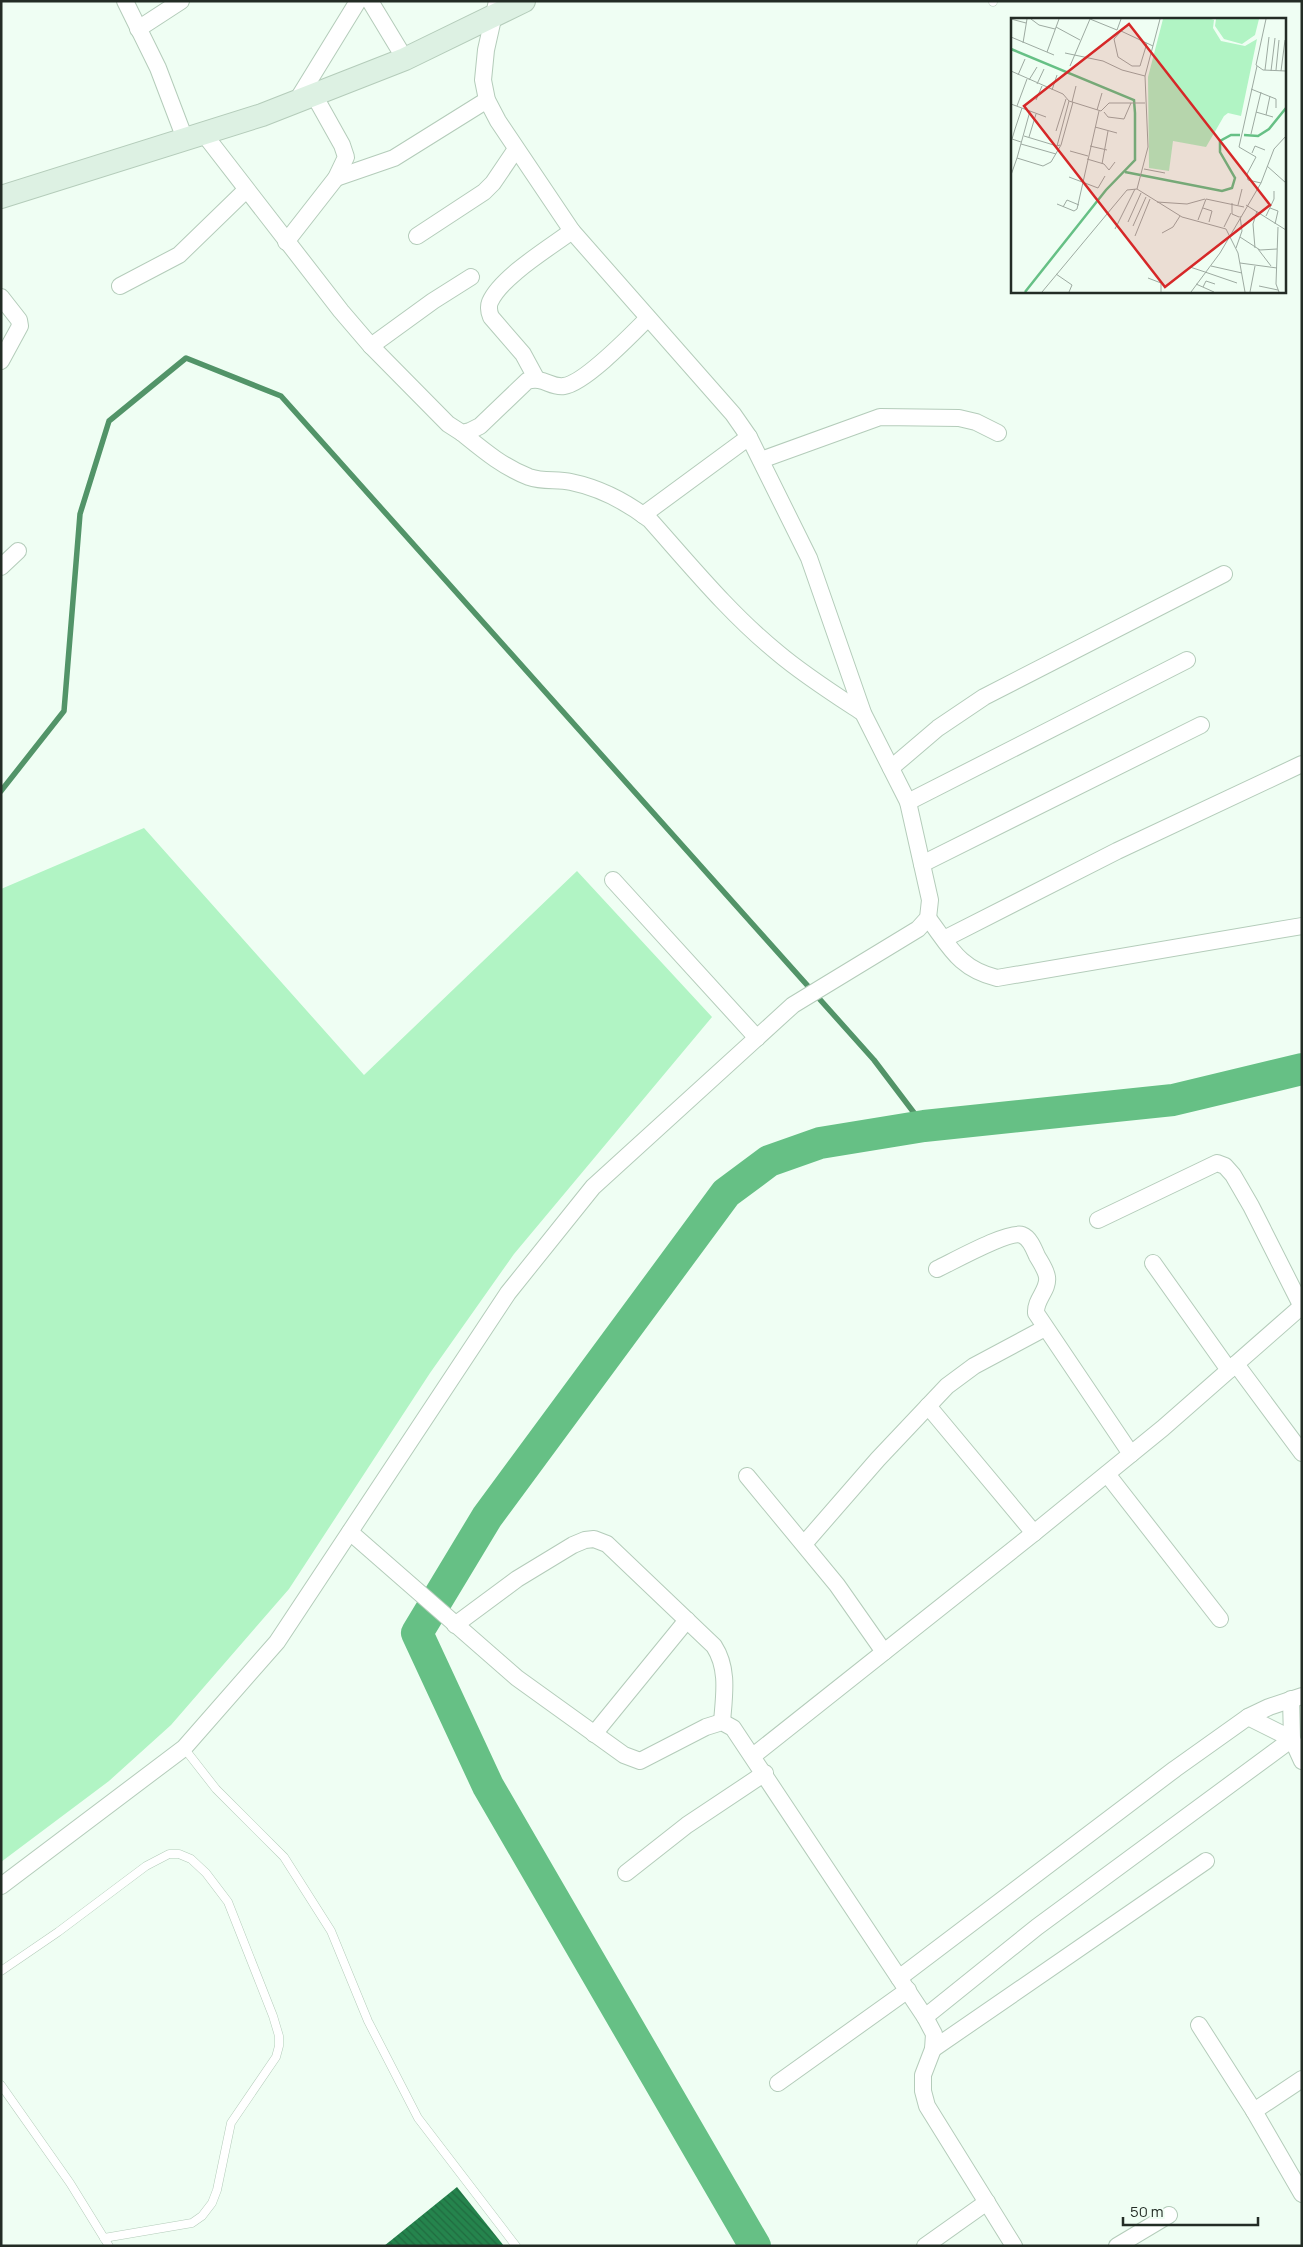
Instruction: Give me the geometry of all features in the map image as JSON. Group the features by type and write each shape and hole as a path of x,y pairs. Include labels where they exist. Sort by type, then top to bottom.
{"street":[{"path":"125,1 158,68 195,136 246,190 371,346 448,424 496,460 528,476 538,480 571,482 597,490 618,499 643,515 722,601 777,652 803,673 863,713"},
{"path":"138,29 181,1"},
{"path":"305,99 358,1"},
{"path":"370,1 405,60"},
{"path":"1,197 305,99 405,60 496,8 524,1"},
{"path":"1,1886 184,1748 277,1642 508,1293 593,1187 792,1006 918,928 928,918 930,900 908,802 863,713 810,558 749,437 733,414 572,231 516,148 487,100 483,80 486,50 496,8"},
{"path":"286,242 336,178 346,156 342,145 305,99"},
{"path":"336,178 394,158 487,100"},
{"path":"417,236 484,192 493,183 516,148"},
{"path":"120,286 179,255 246,190"},
{"path":"536,378 518,348 491,317 488,310 489,303 507,280 572,231"},
{"path":"371,346 470,277"},
{"path":"1,296 19,320 20,326 1,361"},
{"path":"462,433 480,426 527,381 536,378 561,387 568,385 597,365 648,318"},
{"path":"761,460 880,417 959,418 976,422 998,434"},
{"path":"643,515 749,437"},
{"path":"1,568 18,551"},
{"path":"891,768 938,728 984,697 1224,574"},
{"path":"908,802 1187,660"},
{"path":"922,864 1201,725"},
{"path":"944,939 1116,852 1302,764"},
{"path":"614,880 757,1038"},
{"path":"928,918 969,968 997,978 1302,926"},
{"path":"753,1756 1107,1474 1302,1306 1251,1206 1233,1175 1225,1166 1217,1163 1098,1220"},
{"path":"938,1269 998,1239 1014,1234 1022,1235 1030,1242 1047,1275 1047,1284 1035,1306 1036,1313 1131,1454"},
{"path":"1153,1263 1232,1367 1302,1453"},
{"path":"804,1544 878,1459 963,1372 1045,1328"},
{"path":"928,1406 1034,1533"},
{"path":"1107,1474 1220,1618"},
{"path":"747,1476 837,1585 884,1652"},
{"path":"350,1532 517,1678 624,1756 640,1761 706,1726 722,1722 733,1728 765,1773 925,2017 934,2034 933,2049 923,2075 923,2091 927,2106 1014,2246"},
{"path":"450,1620 573,1545 585,1540 594,1539 607,1544 714,1646 721,1657 725,1674 722,1722"},
{"path":"594,1734 687,1620"},
{"path":"778,2083 1175,1769 1248,1717 1296,1697 1292,1739 1302,1761"},
{"path":"1248,1717 1292,1739"},
{"path":"925,2017 1037,1927 1292,1739"},
{"path":"626,1873 687,1826 765,1773"},
{"path":"933,2049 1206,1861"},
{"path":"1199,2026 1254,2111 1295,2168 1302,2194"},
{"path":"1254,2111 1302,2079"},
{"path":"925,2246 987,2202"},
{"path":"1117,2246 1169,2215"}],"lane":[{"path":"184,1748 216,1788 284,1857 331,1931 368,2021 418,2118 516,2246"},
{"path":"1,1971 58,1932 146,1866 169,1854 179,1854 190,1859 206,1873 228,1902 273,2016 279,2046 276,2057 231,2123 217,2190 212,2203 202,2216 192,2223 104,2238"},
{"path":"1,2085 70,2184 109,2246"}],"green space":[{"path":"144,828 364,1075 577,871 712,1017 514,1254 430,1373 289,1589 171,1725 109,1781 1,1862 1,889"}],"building":[{"path":"457,2187 504,2246 384,2246"}],"waterway":[{"path":"1,791 64,711 80,514 109,421 186,358 281,396 874,1060 924,1126"},
{"path":"755,2246 488,1786 417,1633 487,1517 726,1193 769,1161 820,1143 924,1126 1173,1100 1302,1069"}]}
